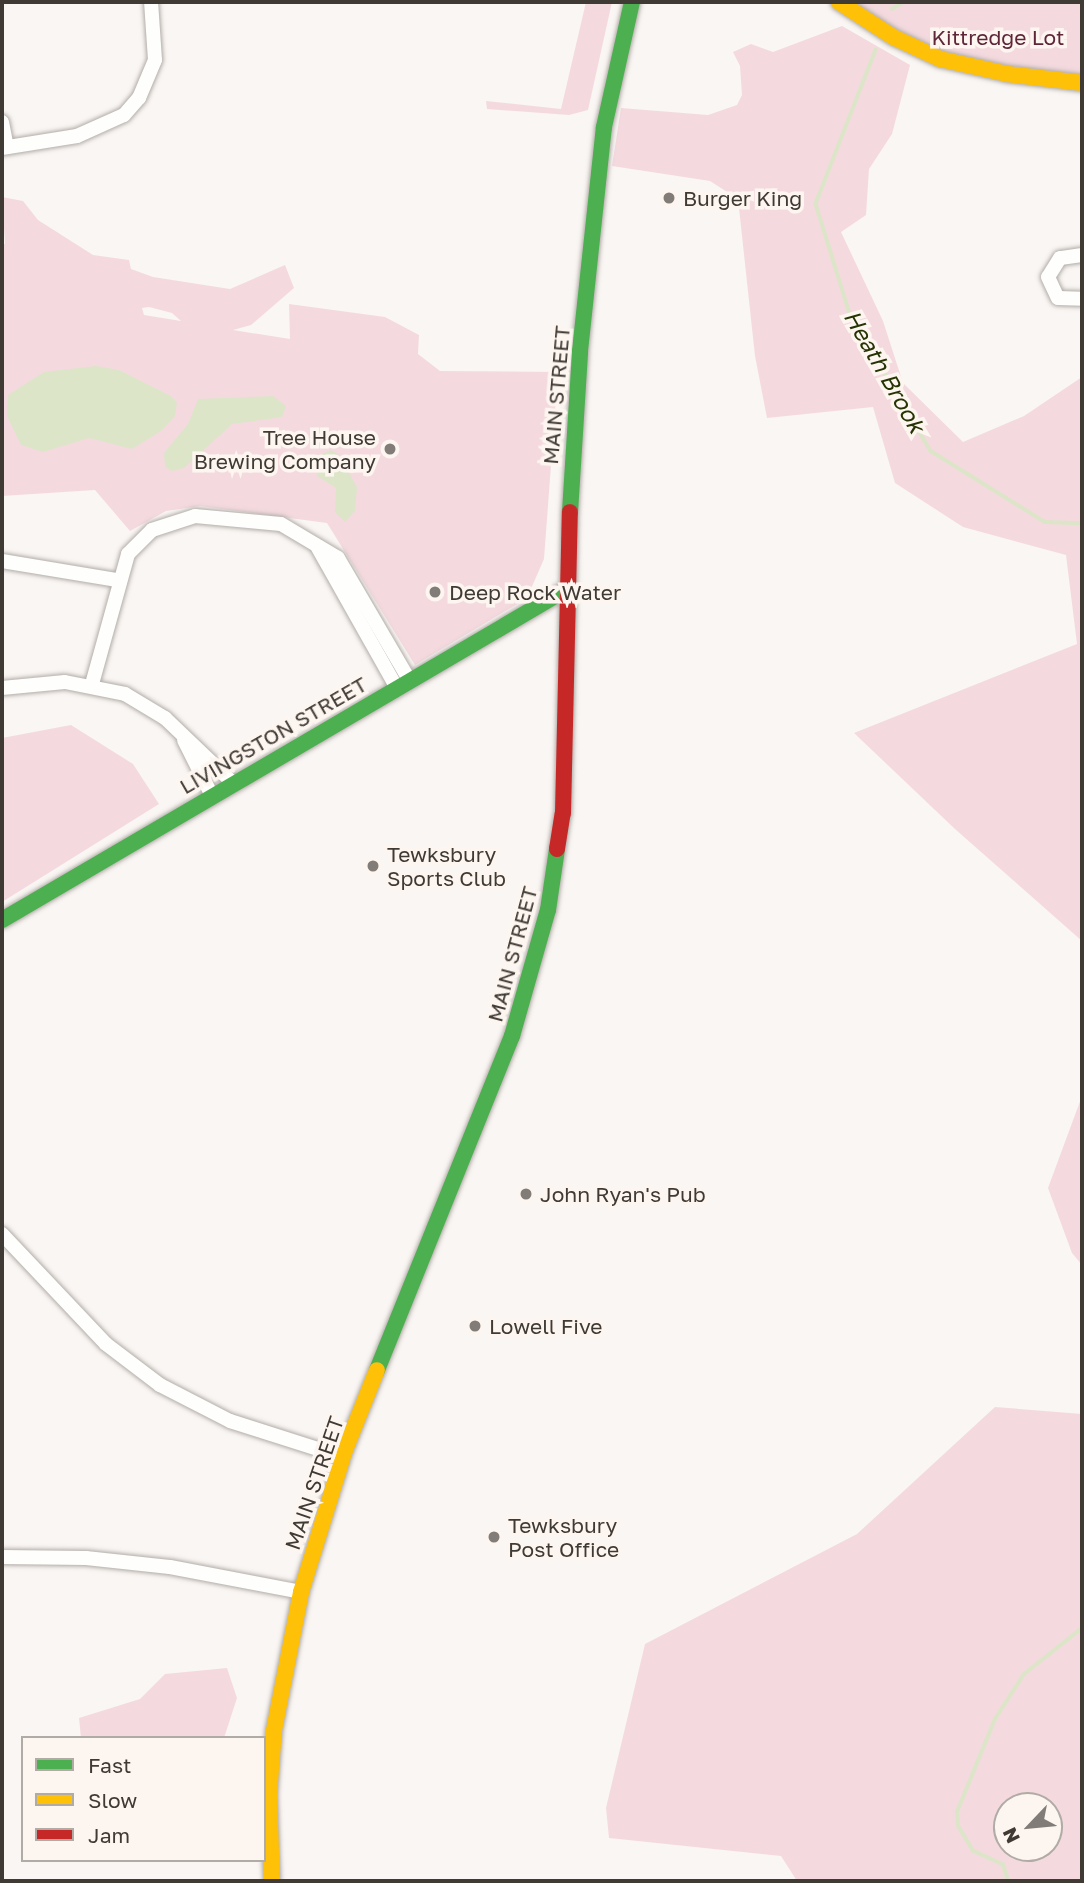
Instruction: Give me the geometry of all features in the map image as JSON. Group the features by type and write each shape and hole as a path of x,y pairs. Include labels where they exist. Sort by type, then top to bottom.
{"main road":[{"name":"MAIN STREET","path":"272,1881 271,1763 301,1591 343,1457 495,1082 541,943 563,813 572,442 604,127 632,2"},
{"path":"839,2 893,37 940,58 1007,74 1082,83"},
{"name":"LIVINGSTON STREET","path":"2,920 211,794 567,589"}],"street":[{"path":"2,122 4,147 77,136 124,115 139,98 155,60 151,2"},
{"path":"1082,255 1060,258 1048,278 1058,298 1082,299"},
{"path":"92,684 117,580 128,554 152,530 195,516 281,524 315,544 403,684"},
{"path":"2,561 29,561 117,580"},
{"path":"2,688 46,681 92,684 143,703 232,782"},
{"path":"182,735 211,794"},
{"path":"2,1234 106,1344 160,1385 230,1420 343,1457"},
{"path":"2,1557 86,1558 170,1567 301,1591"}],"green space":[{"path":"586,2 612,2 588,110 569,115 487,109 486,101 561,109"},
{"name":"Kittredge Lot","path":"840,2 1082,2 1082,75 987,74"},
{"path":"842,26 910,65 892,134 869,169 866,215 841,232 883,321 903,383 963,442 1024,416 1082,377 1082,941 955,829 854,733 1077,644 1066,555 963,527 895,483 873,407 767,418 755,356 738,199 710,181 612,166 621,108 708,115 737,105 742,95 740,66 733,52 751,44 773,52"},
{"path":"2,197 23,201 38,220 93,255 129,260 131,269 153,277 230,289 285,265 294,288 251,325 233,330 290,339 289,304 385,317 419,335 418,354 440,371 558,372 544,559 530,591 519,603 415,665 327,523 200,506 166,511 130,531 95,490 2,496 2,244 5,244","holes":["149,307 172,313 181,321 144,315 142,308"]},
{"path":"71,725 133,764 159,804 2,902 2,738"},
{"path":"1082,1096 1082,1265 1072,1253 1048,1188"},
{"path":"995,1407 1082,1414 1082,1881 797,1881 781,1856 609,1838 606,1808 645,1644 857,1534"},
{"path":"227,1668 237,1698 225,1736 81,1736 79,1718 140,1699 165,1674"}],"shaded area":[{"path":"96,366 119,370 171,396 177,403 175,416 161,431 132,449 89,438 43,452 21,445 7,416 8,395 44,372"},
{"path":"273,396 286,406 282,417 232,424 184,468 172,471 165,467 164,453 188,424 198,399"},
{"path":"331,450 338,454 357,487 355,511 345,522 335,512 336,488 317,476 322,454"}],"waterway":[{"name":"Heath Brook","path":"892,9 903,2"},
{"name":"Heath Brook","path":"876,50 816,204 851,317 931,451 1045,522 1082,523"},
{"path":"1008,1881 1003,1865 973,1851 958,1826 957,1812 995,1719 1024,1674 1082,1628"}],"traffic: fast":[{"path":"570,512 580,351 604,127 632,2"},
{"path":"2,920 567,589"},
{"path":"377,1370 512,1036 548,910 557,849"}],"traffic: slow":[{"path":"839,2 893,37 940,59 1007,74 1082,83"},
{"path":"272,1881 269,1794 274,1730 301,1592 345,1450 377,1370"}],"traffic: jam":[{"path":"557,849 563,813 570,512"}],"place":[{"name":"Burger King","path":"669,198"},
{"name":"Tree House Brewing Company","path":"390,449"},
{"name":"Deep Rock Water","path":"435,592"},
{"name":"Tewksbury Sports Club","path":"373,866"},
{"name":"John Ryan's Pub","path":"526,1194"},
{"name":"Lowell Five","path":"475,1326"},
{"name":"Tewksbury Post Office","path":"494,1537"}]}
